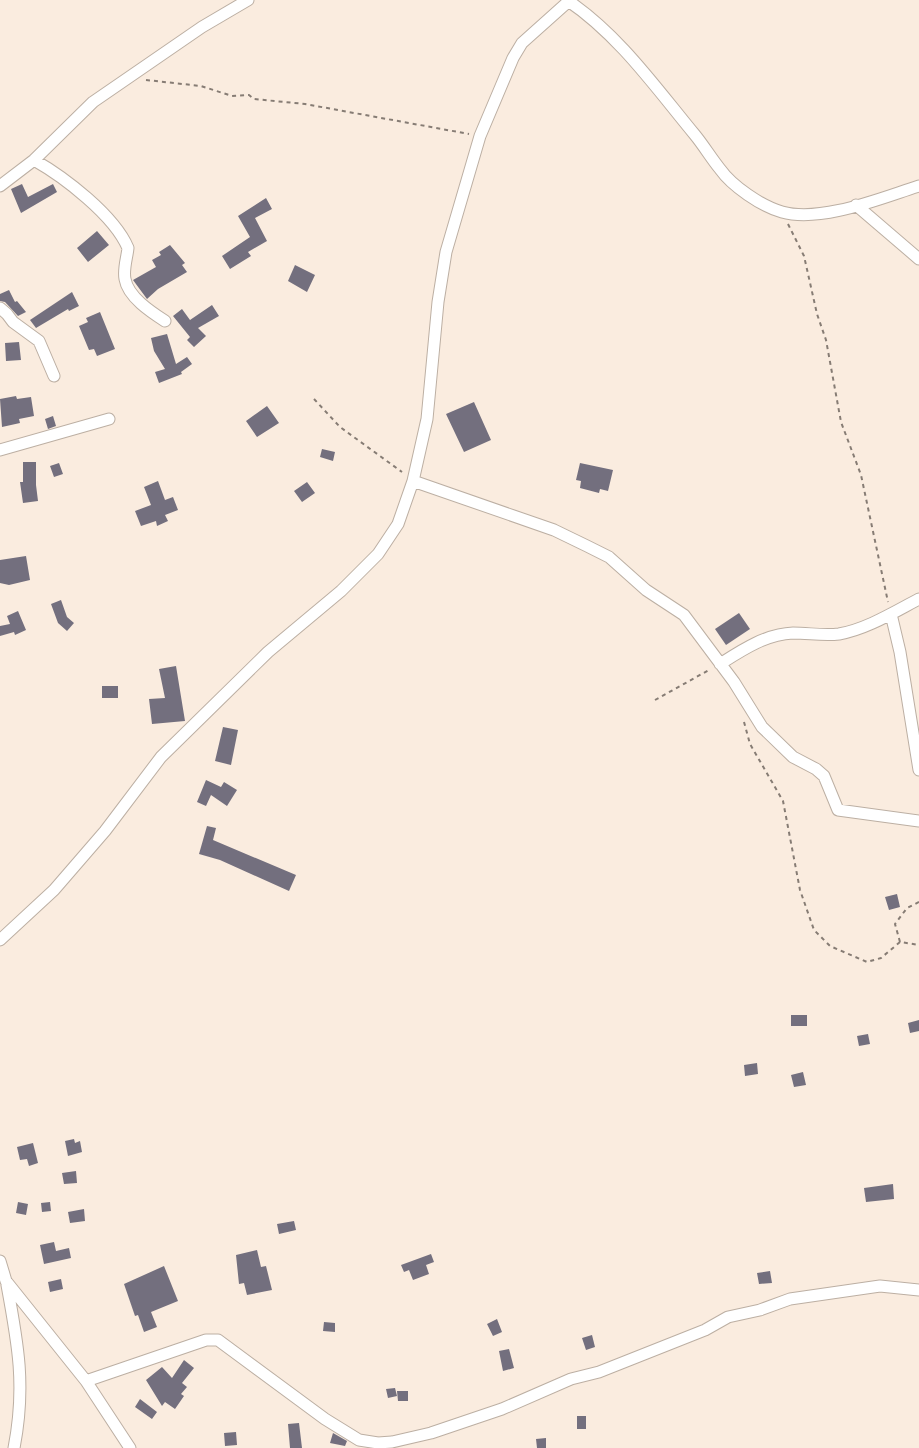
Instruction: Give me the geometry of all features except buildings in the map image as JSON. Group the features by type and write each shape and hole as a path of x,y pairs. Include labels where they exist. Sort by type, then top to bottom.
{"street":[{"path":"0,186 34,160 93,102 126,78 248,0"},
{"path":"0,940 54,890 105,831 161,757 227,690 268,652 340,591 378,554 398,524 413,481 427,419 438,302 446,252 454,217 480,136 513,58 522,43 568,1 602,27 626,52 697,137 720,170 736,185 760,201 781,212 823,213 919,186"},
{"path":"34,160 72,185 111,224 128,248 124,270 127,288 150,312 165,321"},
{"path":"856,205 919,259"},
{"path":"0,308 13,322 39,341 54,376"},
{"path":"0,450 109,418"},
{"path":"413,481 554,530 609,557 646,590 684,615 734,682 762,727 792,757 816,769 824,776 838,810 919,821"},
{"path":"720,664 750,646 769,638 792,633 840,634 869,624 919,599"},
{"path":"891,614 901,659 919,770"},
{"path":"0,1261 6,1281 17,1341 22,1387 14,1448"},
{"path":"6,1281 86,1381 130,1448"},
{"path":"86,1381 206,1340 218,1340 325,1419 359,1440 392,1442 432,1433 502,1408 571,1379 599,1372 705,1330 728,1318 760,1310 790,1299 880,1286 919,1290"}],"path":[{"path":"126,78 200,86 232,96 249,95 254,99 305,104 480,136"},
{"path":"781,212 804,256 817,314 826,340 841,422 861,475 891,614"},
{"path":"314,399 340,427 413,481"},
{"path":"655,700 720,664"},
{"path":"743,714 750,744 783,801 800,890 814,930 830,946 867,962 881,958 900,942 919,945"},
{"path":"900,942 895,924 907,908 919,902"}]}
